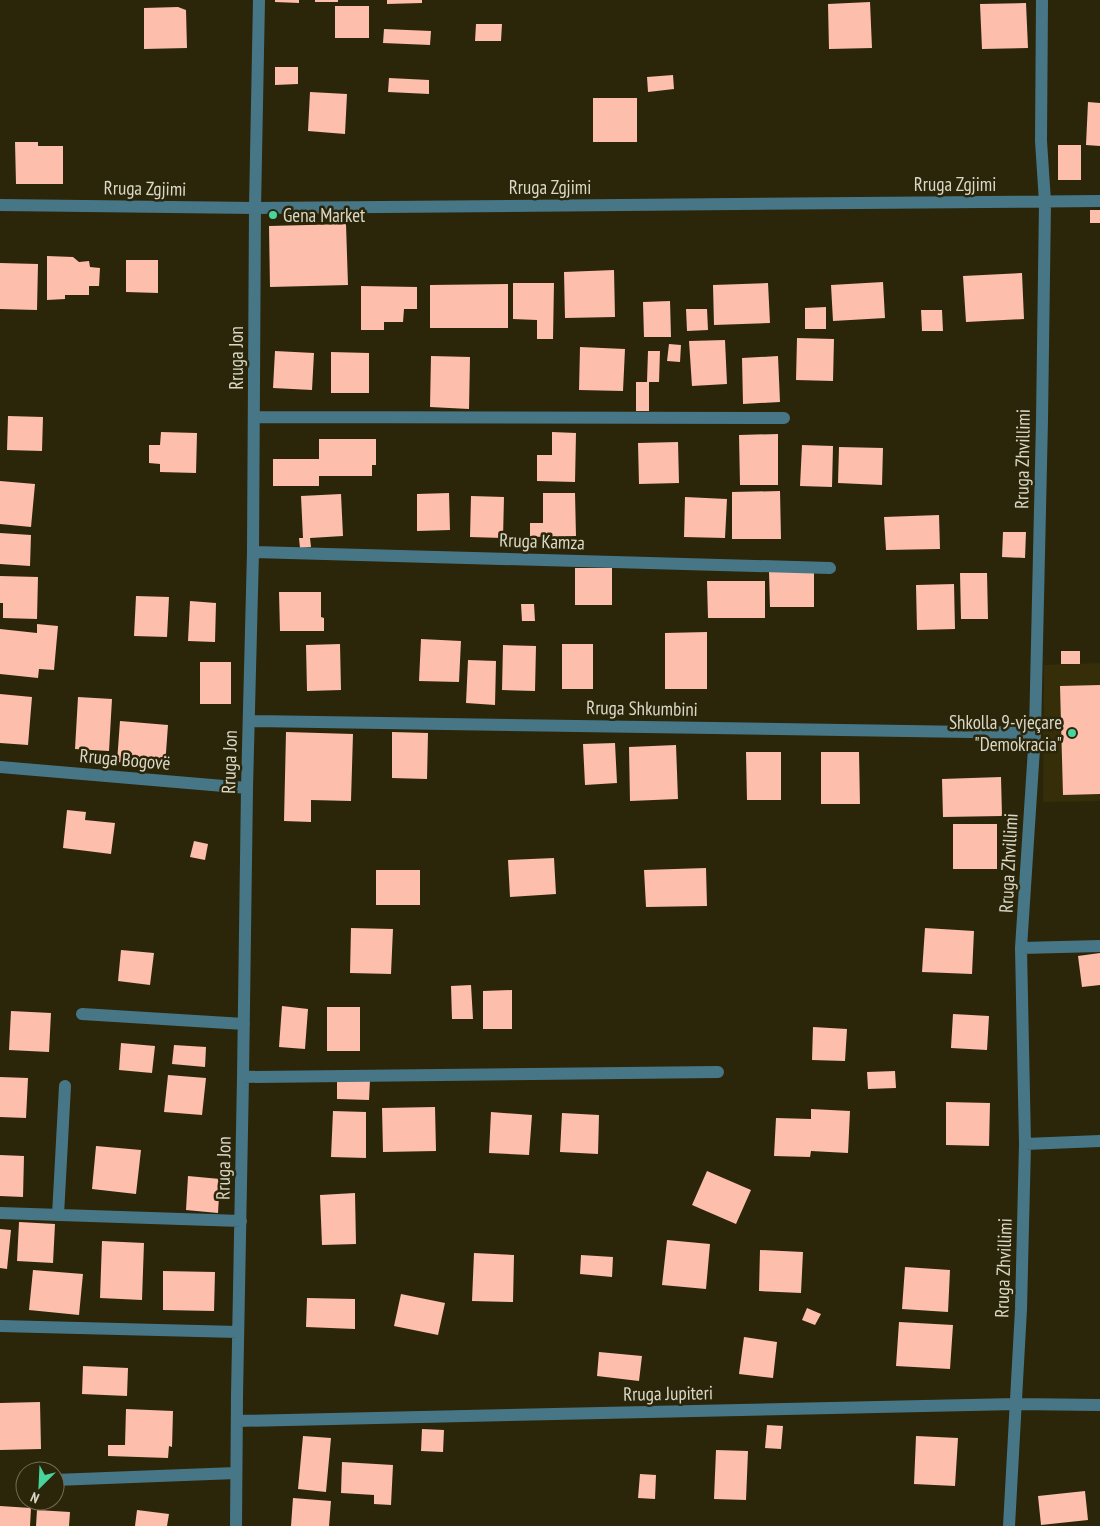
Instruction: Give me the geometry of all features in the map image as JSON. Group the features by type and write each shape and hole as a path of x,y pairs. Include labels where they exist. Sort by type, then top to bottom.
{"street":[{"name":"Rruga Jon","path":"236,1526 236,1421 244,1077 247,788 253,552 255,208 259,0"},
{"name":"Rruga Zhvillimi","path":"1009,1526 1021,1309 1025,1144 1022,948 1034,733 1042,439 1045,202 1041,141 1042,0"},
{"name":"Rruga Zgjimi","path":"0,205 255,208 1100,201"},
{"path":"254,416 784,418"},
{"name":"Rruga Kamza","path":"253,552 830,568"},
{"name":"Rruga Shkumbini","path":"249,721 1034,733"},
{"name":"Rruga Bogovë","path":"0,767 247,788"},
{"path":"1022,948 1100,946"},
{"path":"82,1014 244,1024"},
{"path":"244,1077 718,1072"},
{"path":"58,1215 65,1086"},
{"path":"1025,1144 1100,1141"},
{"path":"0,1213 241,1222"},
{"path":"0,1326 238,1332"},
{"name":"Rruga Jupiteri","path":"236,1421 1016,1404 1100,1405"},
{"path":"65,1480 236,1473"}],"shaded area":[{"name":"Shkolla 9-vjeçare \"Demokracia\"","path":"1100,663 1100,801 1043,802 1044,665"}],"building":[{"path":"275,0 299,0 299,3 275,2"},
{"path":"315,0 338,0 338,2 315,2"},
{"path":"387,0 422,0 422,3 387,4"},
{"path":"870,2 872,48 829,49 828,4"},
{"path":"1026,3 1028,48 982,49 980,4"},
{"path":"335,6 369,6 369,38 335,38"},
{"path":"178,7 186,10 187,48 144,49 144,8"},
{"path":"476,24 502,24 501,41 475,41"},
{"path":"384,29 431,31 430,45 383,43"},
{"path":"275,67 298,67 298,84 275,85"},
{"path":"673,75 674,89 648,92 647,77"},
{"path":"389,78 429,80 429,94 388,92"},
{"path":"310,92 347,94 345,134 308,131"},
{"path":"593,98 637,98 637,142 593,142"},
{"path":"1088,102 1100,103 1100,146 1086,145"},
{"path":"15,142 38,142 38,146 63,146 63,184 16,184"},
{"path":"1058,145 1081,145 1081,180 1058,180"},
{"path":"1090,210 1100,210 1100,223 1090,223"},
{"path":"346,224 348,285 270,287 269,226"},
{"path":"47,256 73,257 79,262 89,261 90,267 100,268 99,286 89,286 89,295 65,295 65,299 47,300"},
{"path":"126,260 158,260 158,293 126,292"},
{"path":"0,263 38,264 37,310 0,309"},
{"path":"614,270 615,317 565,318 564,272"},
{"path":"1022,273 1024,319 966,322 963,276"},
{"path":"883,282 885,318 833,321 831,285"},
{"path":"513,283 554,283 553,339 537,339 537,320 513,319"},
{"path":"768,283 770,323 714,325 713,285"},
{"path":"508,284 508,328 430,328 430,285"},
{"path":"361,286 417,287 417,309 404,309 403,322 384,322 384,330 361,330"},
{"path":"670,301 671,337 644,337 643,302"},
{"path":"826,307 826,329 805,329 805,308"},
{"path":"686,309 707,309 708,330 687,331"},
{"path":"921,310 942,310 943,331 922,331"},
{"path":"797,338 834,339 833,381 796,380"},
{"path":"725,340 727,384 692,386 689,341"},
{"path":"669,344 681,345 680,362 667,361"},
{"path":"580,347 625,349 623,391 579,390"},
{"path":"275,351 314,353 312,390 273,388"},
{"path":"648,351 660,351 659,382 649,382 649,411 636,411 636,382 647,382"},
{"path":"331,352 369,353 369,393 331,393"},
{"path":"431,356 470,357 469,409 430,407"},
{"path":"778,356 780,402 743,404 742,358"},
{"path":"8,416 43,417 42,451 7,450"},
{"path":"161,432 197,433 196,473 160,472 160,464 149,463 149,445 160,445"},
{"path":"552,432 576,433 575,482 537,481 537,455 552,455"},
{"path":"778,434 778,485 740,485 739,435"},
{"path":"319,439 376,439 376,465 372,465 372,476 319,476 319,486 273,486 273,459 319,459"},
{"path":"678,442 679,483 639,484 638,443"},
{"path":"802,445 833,446 832,487 800,486"},
{"path":"839,447 883,448 882,485 838,483"},
{"path":"0,481 35,484 31,527 0,524"},
{"path":"780,491 781,539 732,539 732,492"},
{"path":"449,493 450,530 417,531 417,494"},
{"path":"543,493 575,493 576,536 530,537 530,523 543,523"},
{"path":"341,494 343,536 310,538 311,547 300,548 299,538 303,538 301,496"},
{"path":"471,496 504,497 503,538 470,537"},
{"path":"685,497 727,499 725,538 684,537"},
{"path":"939,515 940,549 886,550 884,517"},
{"path":"1003,532 1026,532 1025,558 1002,557"},
{"path":"0,533 31,535 30,566 0,564"},
{"path":"575,568 612,568 612,605 575,605"},
{"path":"769,572 814,572 814,607 770,607"},
{"path":"960,573 987,573 988,619 961,619"},
{"path":"0,576 38,577 37,619 3,618 3,603 0,603"},
{"path":"707,581 765,581 765,618 708,618"},
{"path":"954,584 955,629 917,630 916,585"},
{"path":"279,592 321,592 321,617 324,618 324,631 280,631"},
{"path":"136,596 169,597 167,637 134,636"},
{"path":"190,601 216,603 215,642 188,641"},
{"path":"521,604 534,604 535,621 522,621"},
{"path":"37,624 58,626 54,670 39,669 38,678 0,674 0,629 37,633"},
{"path":"707,632 707,689 665,689 665,633"},
{"path":"421,639 461,641 459,682 419,681"},
{"path":"340,644 341,690 307,691 306,645"},
{"path":"562,644 593,644 593,689 562,689"},
{"path":"503,645 536,646 535,691 502,690"},
{"path":"1061,651 1080,651 1080,664 1061,664"},
{"path":"468,660 496,661 495,705 466,703"},
{"path":"200,662 231,662 231,704 200,704"},
{"path":"1100,685 1100,794 1063,795 1060,686"},
{"path":"0,694 32,697 28,745 0,743"},
{"path":"78,697 112,699 109,751 75,749"},
{"path":"120,721 168,725 165,766 117,762"},
{"path":"286,732 353,734 351,801 311,800 311,822 284,821"},
{"path":"392,732 428,733 427,779 392,778"},
{"path":"615,743 617,783 585,785 583,744"},
{"path":"676,745 678,799 630,801 629,747"},
{"path":"746,752 781,752 781,800 747,800"},
{"path":"821,752 859,752 860,804 821,804"},
{"path":"1001,777 1002,816 943,817 942,779"},
{"path":"67,810 86,812 85,820 115,823 111,854 63,848"},
{"path":"953,824 997,824 997,869 953,869"},
{"path":"194,841 208,844 205,860 190,857"},
{"path":"554,858 556,894 510,897 508,860"},
{"path":"706,868 707,906 646,907 644,870"},
{"path":"376,870 420,870 420,905 376,905"},
{"path":"351,928 393,929 391,974 350,973"},
{"path":"925,928 974,931 972,974 922,972"},
{"path":"121,950 154,953 150,985 118,981"},
{"path":"1100,953 1100,985 1082,987 1078,956"},
{"path":"471,985 473,1019 452,1019 451,986"},
{"path":"512,990 512,1029 483,1029 483,991"},
{"path":"282,1006 308,1009 305,1049 279,1047"},
{"path":"327,1007 360,1007 360,1051 327,1051"},
{"path":"11,1011 51,1013 49,1052 9,1050"},
{"path":"953,1014 989,1016 987,1050 951,1048"},
{"path":"813,1027 847,1029 845,1061 812,1060"},
{"path":"121,1043 155,1046 152,1073 119,1070"},
{"path":"174,1045 206,1047 205,1067 172,1064"},
{"path":"895,1071 896,1088 868,1089 867,1072"},
{"path":"168,1075 206,1078 202,1115 164,1112"},
{"path":"0,1077 28,1078 26,1118 0,1117"},
{"path":"337,1079 370,1080 369,1100 337,1099"},
{"path":"946,1102 990,1103 989,1146 946,1145"},
{"path":"435,1107 436,1151 383,1152 382,1108"},
{"path":"811,1109 850,1111 848,1153 811,1151 810,1157 774,1156 776,1118 811,1119"},
{"path":"333,1111 366,1112 366,1158 331,1157"},
{"path":"491,1112 532,1115 529,1155 489,1153"},
{"path":"562,1113 599,1115 598,1154 560,1152"},
{"path":"96,1146 141,1150 136,1194 92,1189"},
{"path":"0,1155 24,1156 23,1197 0,1196"},
{"path":"707,1171 751,1190 736,1224 692,1205"},
{"path":"188,1176 220,1179 218,1213 186,1210"},
{"path":"355,1193 356,1244 322,1245 320,1195"},
{"path":"19,1222 55,1224 53,1263 17,1261"},
{"path":"0,1229 11,1230 7,1269 0,1268"},
{"path":"667,1240 710,1244 706,1289 662,1285"},
{"path":"102,1241 144,1243 142,1300 100,1298"},
{"path":"760,1250 803,1252 801,1293 759,1291"},
{"path":"474,1253 514,1255 513,1302 472,1301"},
{"path":"581,1255 613,1257 612,1277 580,1274"},
{"path":"905,1267 950,1270 948,1312 902,1309"},
{"path":"33,1270 83,1274 79,1315 29,1310"},
{"path":"163,1271 215,1272 214,1311 163,1310"},
{"path":"401,1294 445,1303 438,1335 394,1326"},
{"path":"307,1298 355,1299 355,1329 306,1327"},
{"path":"807,1308 821,1314 815,1325 802,1320"},
{"path":"899,1322 953,1325 950,1369 896,1366"},
{"path":"744,1337 777,1342 773,1378 739,1374"},
{"path":"599,1352 642,1356 639,1381 597,1376"},
{"path":"83,1366 128,1368 127,1396 82,1394"},
{"path":"40,1402 41,1449 0,1450 0,1403"},
{"path":"126,1409 173,1411 172,1447 169,1446 168,1458 108,1456 108,1445 125,1445"},
{"path":"767,1425 783,1426 781,1449 765,1448"},
{"path":"422,1429 444,1430 443,1452 421,1451"},
{"path":"303,1436 331,1438 326,1492 298,1489"},
{"path":"916,1436 958,1438 955,1486 914,1484"},
{"path":"716,1450 748,1451 746,1500 714,1499"},
{"path":"342,1462 393,1465 391,1505 374,1504 374,1495 341,1493"},
{"path":"640,1474 656,1475 655,1499 638,1498"},
{"path":"1085,1491 1088,1520 1041,1525 1038,1496"},
{"path":"293,1498 331,1501 329,1526 291,1526"},
{"path":"0,1506 15,1507 15,1511 31,1511 30,1526 0,1526"},
{"path":"137,1510 169,1514 167,1526 135,1526"},
{"path":"37,1511 70,1512 69,1526 36,1526"}],"place":[{"name":"Gena Market","path":"273,215"},
{"name":"Shkolla 9-vjeçare \"Demokracia\"","path":"1072,733"}]}
